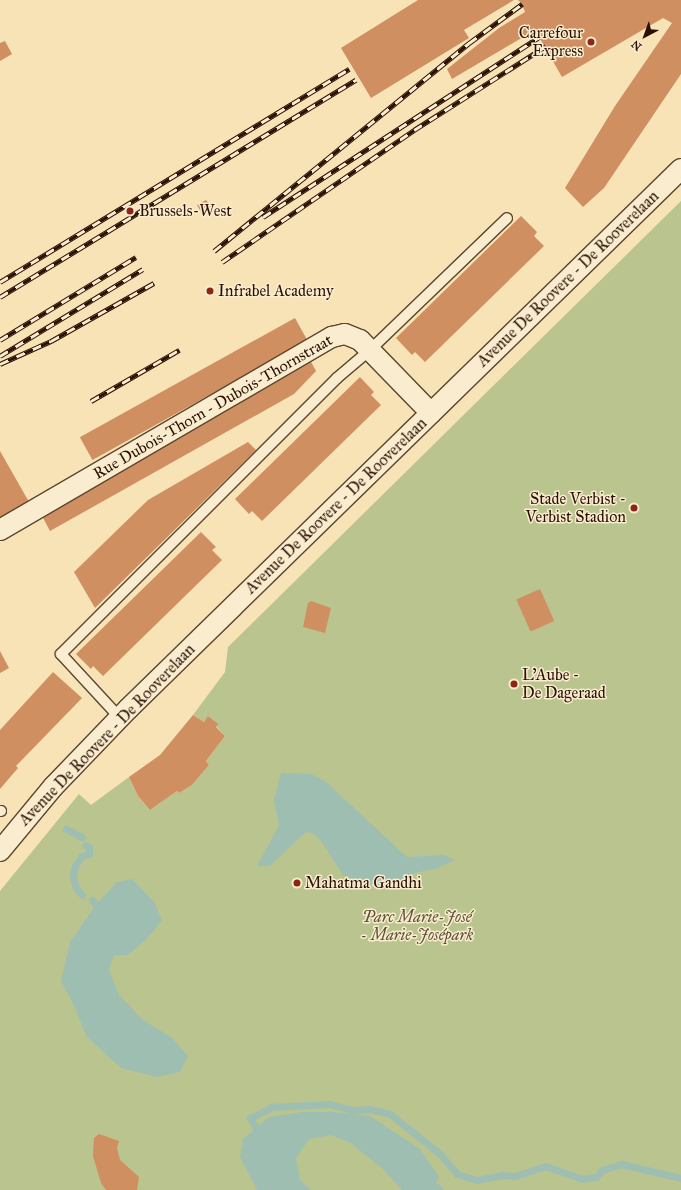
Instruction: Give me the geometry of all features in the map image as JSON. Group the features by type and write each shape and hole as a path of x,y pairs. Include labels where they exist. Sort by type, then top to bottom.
{"street":[{"name":"Avenue De Roovere - De Rooverelaan","path":"0,851 53,787 120,718 681,169"},
{"name":"Rue Dubois-Thorn - Dubois-Thornstraat","path":"0,530 332,337 345,334 360,340 431,413"}],"lane":[{"path":"120,718 61,654 337,378 370,350 506,218"}],"green space":[{"name":"Parc Marie-José - Marie-Josépark","path":"681,201 681,1190 0,1190 0,891 79,794 91,805 129,777 138,796 150,810 177,791 179,793 192,785 209,765 206,761 225,736 208,717 204,722 193,715 225,672 228,647"}],"shaded area":[{"path":"281,773 311,774 325,781 407,857 444,855 455,860 435,869 414,873 407,880 386,886 361,884 343,875 321,841 314,834 306,832 270,866 257,866 279,825 274,800"},
{"path":"132,879 154,902 162,920 147,939 128,955 114,955 109,970 119,995 143,1020 171,1037 188,1056 180,1072 157,1077 121,1068 87,1037 74,1006 61,981 70,942 95,906 117,882"},
{"path":"302,1112 335,1112 370,1116 420,1149 439,1177 433,1190 402,1190 383,1169 351,1143 331,1135 309,1139 296,1158 300,1180 311,1190 257,1190 240,1157 243,1139 269,1117"}],"building":[{"path":"418,0 514,0 464,30 469,38 371,98 341,48"},
{"path":"518,0 681,0 681,74 604,188 583,207 565,188 615,106 672,23 663,18 562,77 535,30 452,79 447,69 499,28 525,12 522,4"},
{"path":"5,41 12,54 0,61 0,43"},
{"path":"206,200 211,206 201,212 197,205"},
{"path":"521,216 537,232 534,236 544,246 425,362 415,352 412,355 396,338"},
{"path":"295,318 308,341 92,460 80,437"},
{"path":"310,360 316,371 294,394 50,531 40,512"},
{"path":"360,377 374,392 371,395 381,405 262,521 252,511 249,514 235,499"},
{"path":"248,442 256,450 95,608 74,572 148,500"},
{"path":"0,451 29,502 0,519"},
{"path":"201,532 216,547 212,550 222,560 103,676 93,666 91,669 76,654"},
{"path":"540,589 554,621 530,632 516,600"},
{"path":"311,601 331,608 325,633 303,627 308,603"},
{"path":"0,651 9,668 0,673"},
{"path":"53,672 82,698 16,766 18,768 0,789 0,730"},
{"path":"193,715 204,722 208,716 218,724 216,727 225,736 206,761 209,765 192,785 179,793 177,791 150,810 138,796 129,777 160,755"},
{"path":"99,1134 119,1141 117,1148 120,1160 139,1177 137,1190 106,1190 101,1183 93,1156 94,1138"}],"waterway":[{"path":"66,829 82,837"},
{"path":"82,895 76,888 73,876 75,866 81,857 89,854 89,847 85,845"},
{"path":"92,900 96,904"},
{"path":"256,1128 250,1118 272,1107 329,1104 353,1110 369,1109 390,1114 439,1153 457,1174 477,1180 503,1175 515,1176 545,1166 582,1179 596,1177 602,1170 621,1164 681,1178"},
{"path":"435,1186 440,1190"}],"railway":[{"path":"214,251 469,43 522,4"},
{"path":"263,217 541,36"},
{"path":"222,262 414,130 546,46"},
{"path":"0,282 349,69"},
{"path":"0,297 356,80"},
{"path":"0,340 136,257"},
{"path":"0,356 143,269"},
{"path":"0,364 51,341 154,283"},
{"path":"91,401 179,350"}],"place":[{"name":"Carrefour Express","path":"591,42"},
{"name":"Brussels-West","path":"130,211"},
{"name":"Infrabel Academy","path":"210,291"},
{"name":"Stade Verbist - Verbist Stadion","path":"634,508"},
{"name":"L'Aube - De Dageraad","path":"514,684"},
{"name":"Mahatma Gandhi","path":"297,883"}]}
